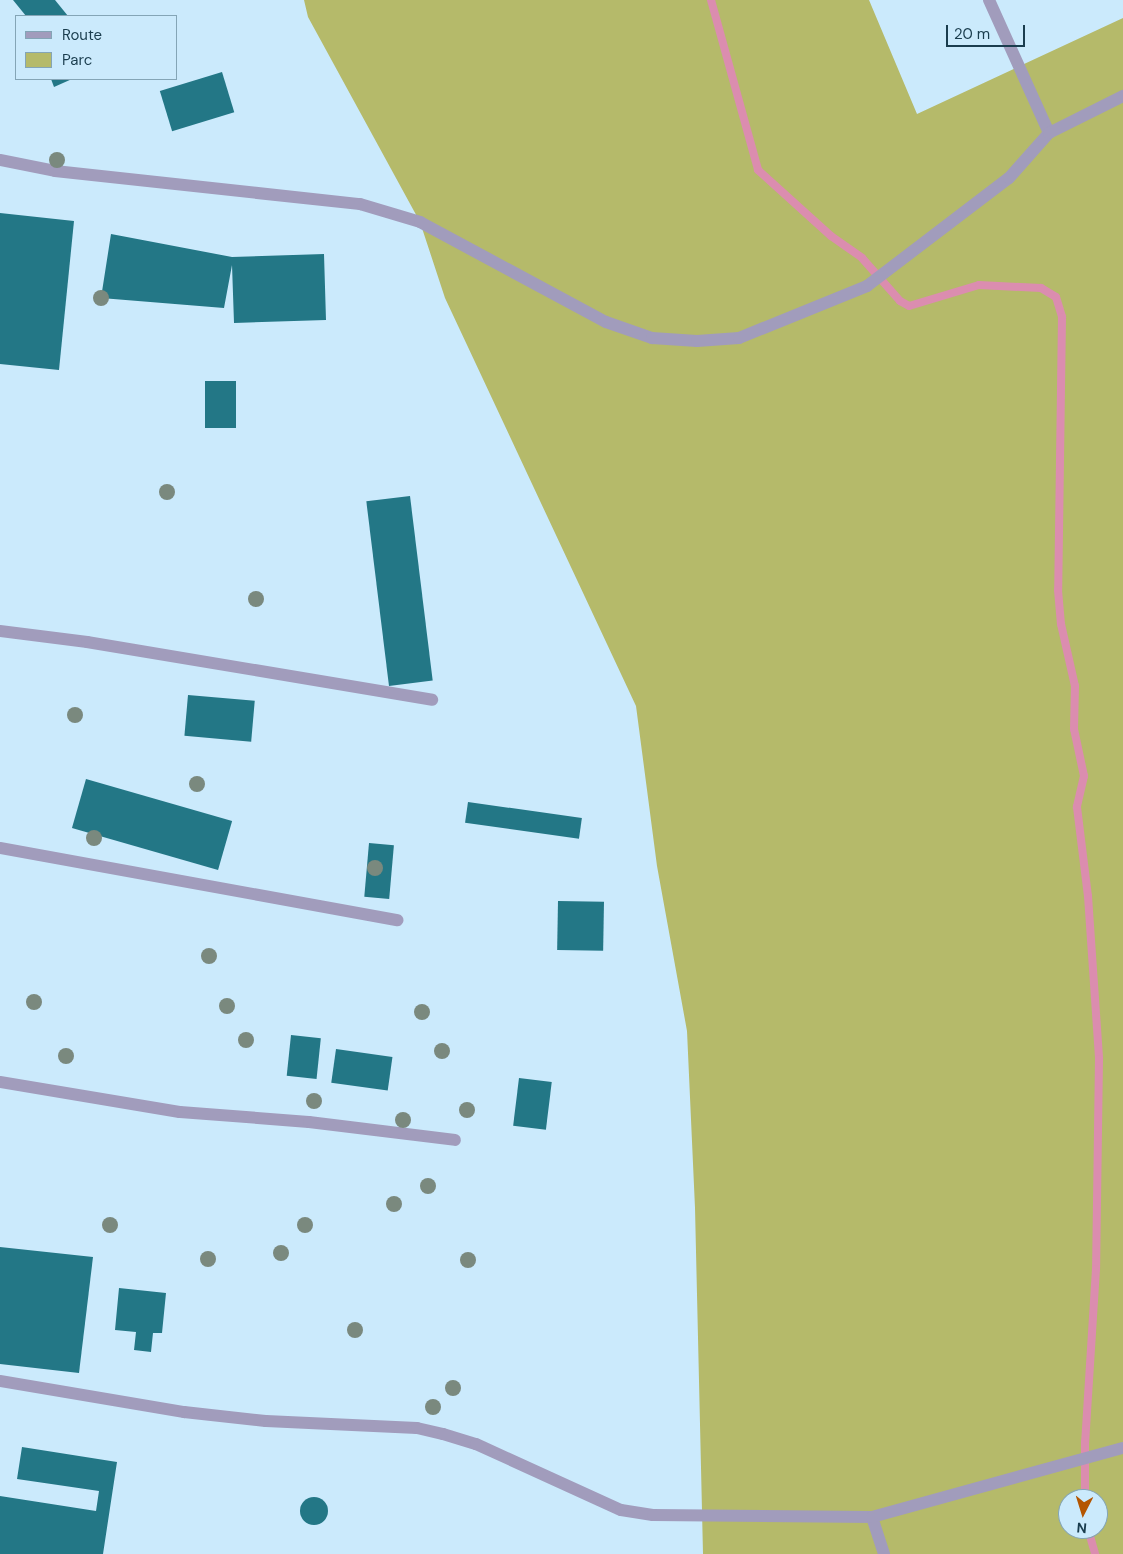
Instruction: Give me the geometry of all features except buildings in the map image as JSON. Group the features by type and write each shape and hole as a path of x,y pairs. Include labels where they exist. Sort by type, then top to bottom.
{"street":[{"path":"989,0 1049,133"},
{"path":"0,160 54,171 360,204 420,222 606,322 652,338 697,341 739,338 867,286 1009,178 1049,133 1123,96"},
{"path":"0,631 87,642 432,700"},
{"path":"0,848 398,920"},
{"path":"0,1082 180,1112 309,1122 455,1140"},
{"path":"0,1381 184,1412 266,1421 417,1428 476,1444 622,1510 653,1514 872,1517 1123,1448"},
{"path":"872,1517 884,1554"}],"green space":[{"path":"304,0 869,0 917,114 1123,18 1123,1554 703,1554 695,1208 687,1031 657,866 636,706 445,298 420,222 308,17"}],"waterway":[{"path":"711,0 758,170 831,236 862,258 900,301 909,306 979,285 1041,288 1056,297 1062,317 1058,590 1061,624 1075,686 1074,729 1084,776 1077,807 1088,896 1099,1059 1096,1269 1085,1442 1085,1489"},
{"path":"1091,1539 1095,1554"}]}
